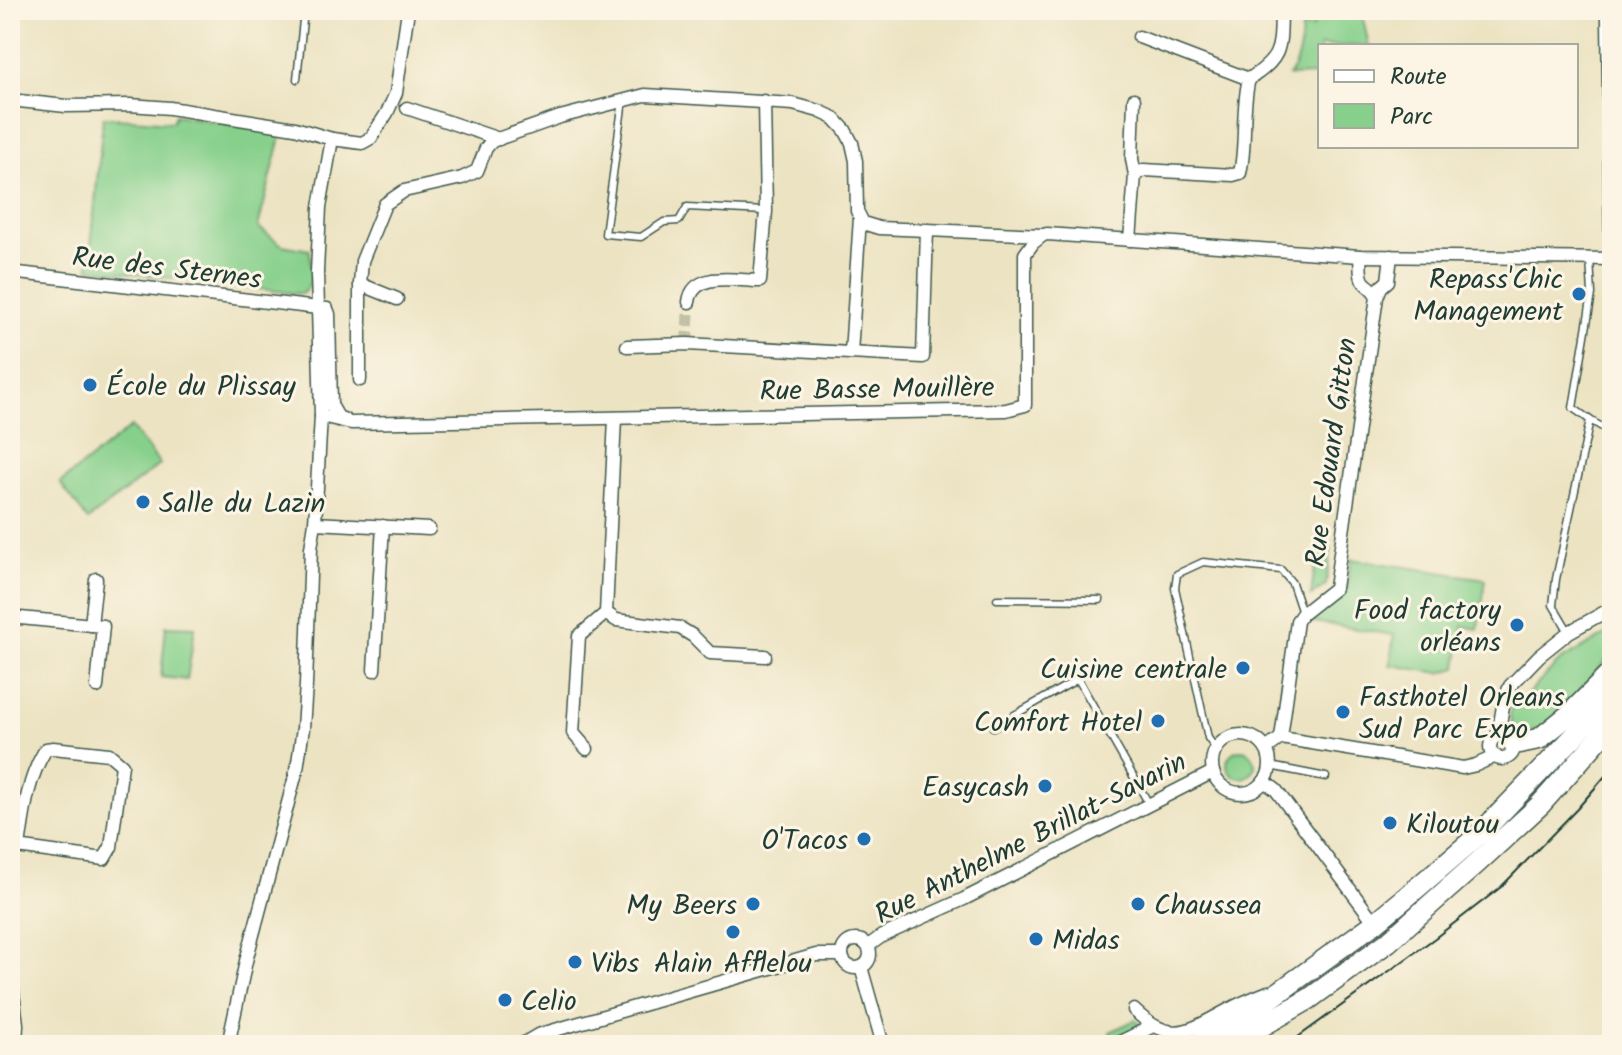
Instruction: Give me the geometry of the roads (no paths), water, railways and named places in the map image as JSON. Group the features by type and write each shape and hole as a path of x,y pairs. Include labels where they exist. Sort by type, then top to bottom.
{"main road":[{"path":"1506,740 1539,739 1570,714 1612,672"},
{"path":"1195,1045 1250,1013 1375,923 1481,833 1612,697"},
{"path":"1229,1045 1309,999 1388,942 1540,805 1612,724"},
{"path":"1375,923 1388,942"}],"street":[{"path":"10,100 66,106 170,108 295,128 332,139 362,143 371,138 396,93 408,10"},
{"path":"1135,175 1144,170 1240,173 1245,93 1249,79 1278,53 1281,10"},
{"path":"360,380 362,261 385,204 404,191 462,178 477,171 492,141 560,117 645,95 793,104 834,118 852,143 856,161 857,211 863,223 879,228 1047,234 1360,256 1611,259 1606,10"},
{"path":"1139,37 1249,79"},
{"path":"1130,240 1135,175 1132,159 1134,99"},
{"path":"689,302 690,293 697,285 711,280 760,281 766,211 764,101"},
{"path":"407,108 499,139"},
{"path":"228,1045 246,961 297,769 306,685 311,548 321,416 317,272 320,207 332,139"},
{"path":"851,353 860,218"},
{"path":"627,346 687,344 923,357 927,230"},
{"name":"Rue Basse Mouillère","path":"321,416 351,423 1006,410 1025,405 1025,254 1043,235"},
{"path":"1360,256 1364,282 1373,288 1377,297"},
{"name":"Rue Edouard Gitton","path":"1302,614 1335,588 1377,297 1388,281 1391,256"},
{"name":"Rue des Sternes","path":"10,272 319,308"},
{"path":"360,284 397,299"},
{"path":"319,308 327,309 329,314 331,405 338,417 351,423"},
{"path":"587,749 573,733 579,636 606,613 615,418"},
{"path":"315,523 429,529"},
{"path":"374,670 383,526"},
{"path":"91,625 96,579"},
{"path":"1506,740 1491,744 1491,751 1502,759 1514,751 1506,740 1504,700 1510,686 1539,656 1569,632 1612,608"},
{"path":"606,613 616,620 680,628 710,653 765,656"},
{"path":"1281,738 1297,621 1302,614"},
{"path":"10,617 103,626 97,687"},
{"path":"1231,736 1250,736 1267,748 1270,766 1264,781 1250,792 1241,793 1223,787 1213,772 1216,749 1231,736"},
{"path":"1267,748 1281,738 1463,768 1496,756"},
{"path":"46,749 109,754 122,765 111,847 104,859 14,847 28,788 46,749"},
{"name":"Rue Anthelme Brillat-Savarin","path":"868,946 882,936 964,899 1213,772"},
{"path":"1264,781 1276,790 1375,923"},
{"path":"853,939 862,940 868,946 870,958 865,965 852,968 845,963 843,946 853,939"},
{"path":"521,1045 538,1035 816,955 842,955"},
{"path":"861,967 883,1045"},
{"path":"11,978 17,1024 16,1043 47,1045"},
{"path":"1134,1010 1146,1022 1166,1031 1189,1030 1296,980"},
{"path":"1114,1045 1153,1026"}],"lane":[{"path":"297,79 304,10"},
{"path":"623,100 605,234 641,237 664,222 679,221 687,207 766,211"},
{"path":"1590,259 1592,294 1573,408 1612,433"},
{"path":"1569,632 1553,605 1590,420"},
{"path":"1216,749 1208,738 1175,588 1177,574 1203,562 1281,570 1292,583 1302,614"},
{"path":"997,599 1100,600"},
{"path":"993,727 1078,679 1149,804"},
{"path":"1270,766 1326,777"}],"tunnel":[{"path":"687,344 689,302"}],"tram line":[{"path":"1287,1045 1501,887 1612,768"}],"place":[{"name":"Repass'Chic Management","path":"1579,294"},
{"name":"École du Plissay","path":"90,385"},
{"name":"Salle du Lazin","path":"143,502"},
{"name":"Food factory orléans","path":"1517,625"},
{"name":"Cuisine centrale","path":"1243,668"},
{"name":"Fasthotel Orleans Sud Parc Expo","path":"1343,712"},
{"name":"Comfort Hotel","path":"1158,721"},
{"name":"Easycash","path":"1045,786"},
{"name":"Kiloutou","path":"1390,823"},
{"name":"O'Tacos","path":"864,839"},
{"name":"My Beers","path":"753,904"},
{"name":"Chaussea","path":"1138,904"},
{"name":"Alain Afflelou","path":"733,932"},
{"name":"Midas","path":"1036,939"},
{"name":"Vibs","path":"575,962"},
{"name":"Celio","path":"505,1000"}]}
